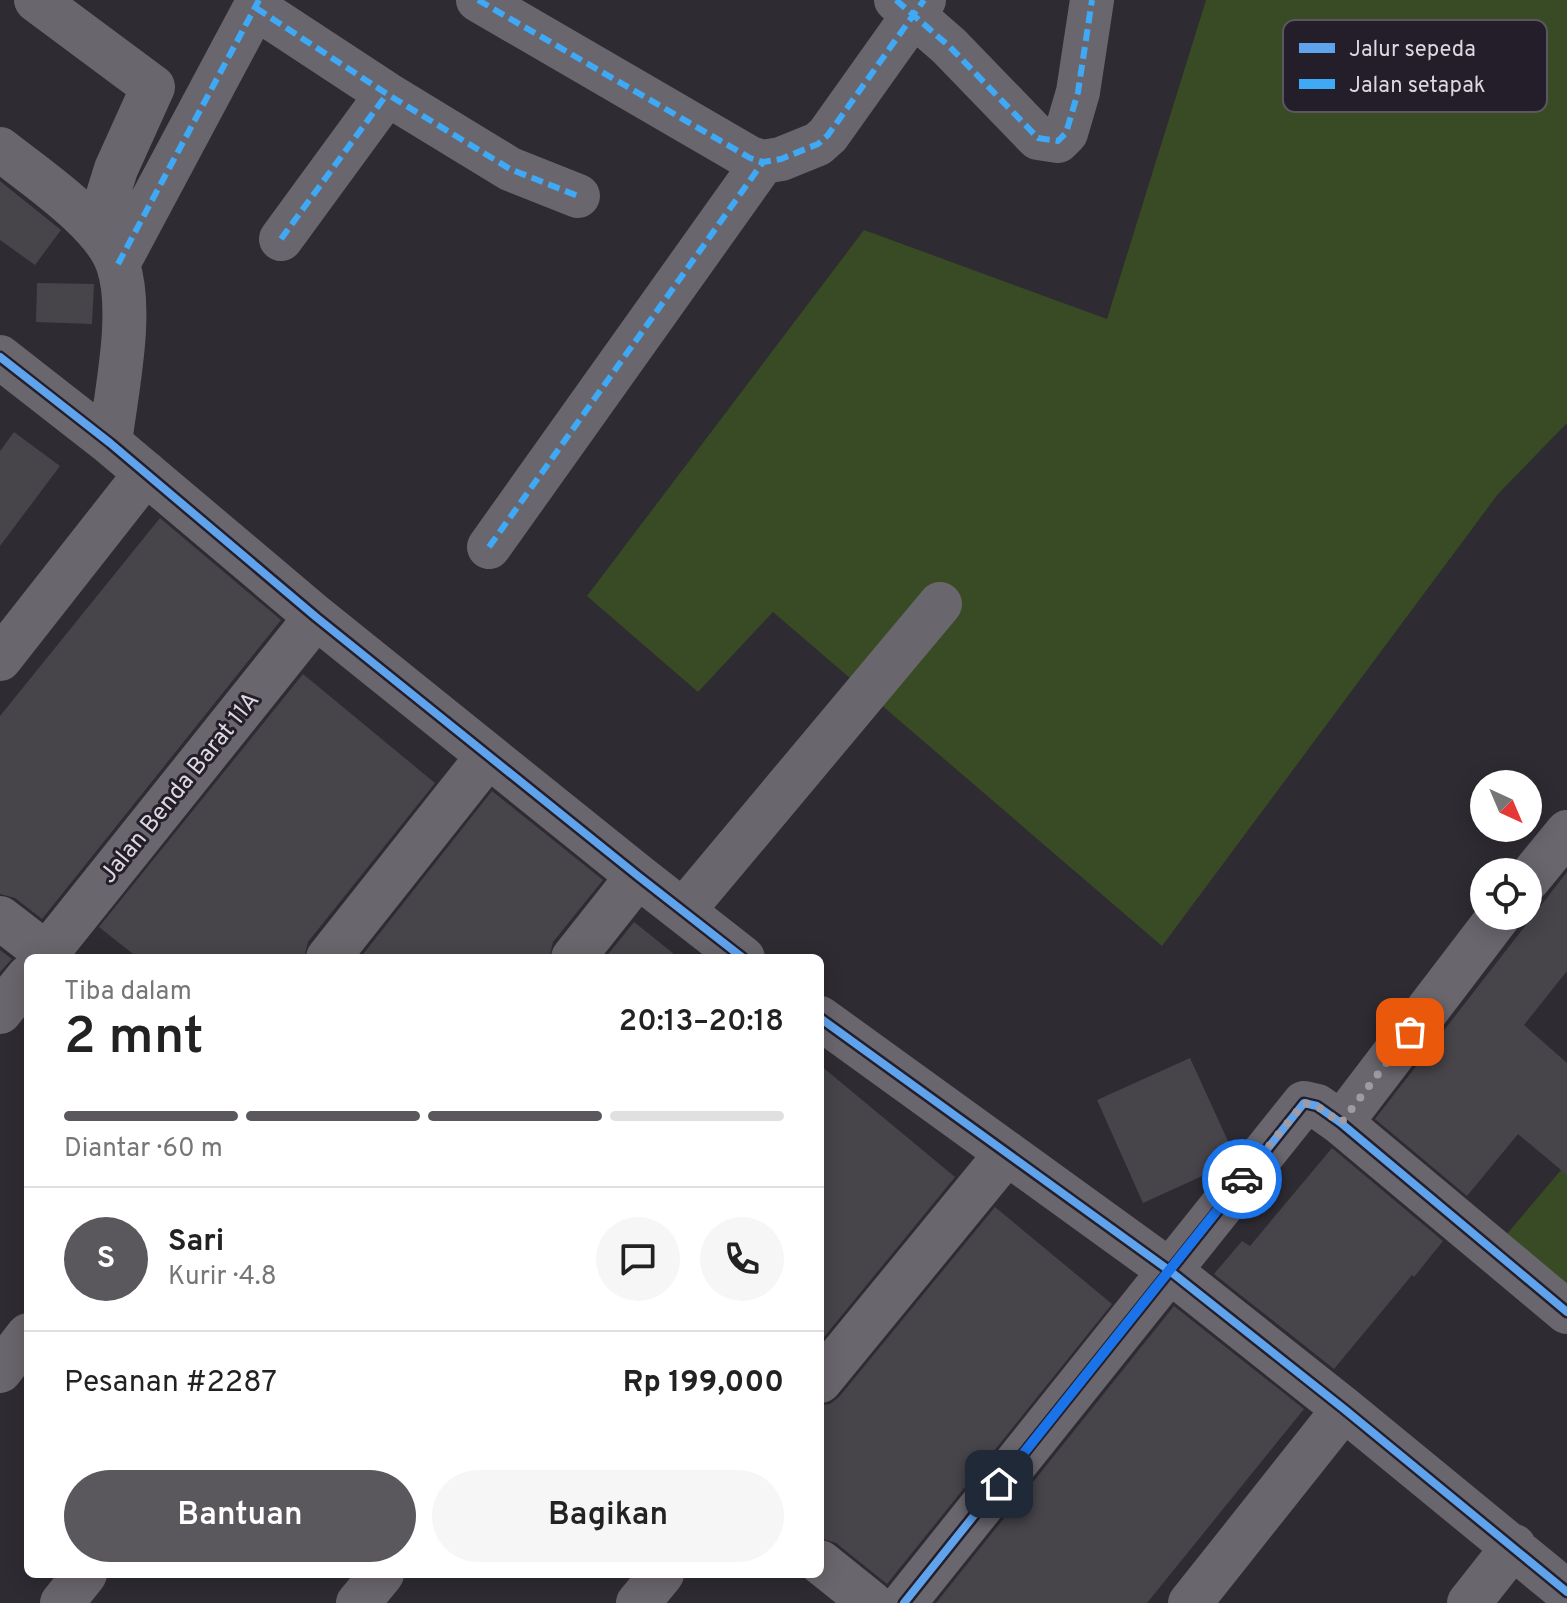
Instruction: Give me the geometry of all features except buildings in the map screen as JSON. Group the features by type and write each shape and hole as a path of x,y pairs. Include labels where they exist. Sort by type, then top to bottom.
{"street":[{"path":"36,0 153,87 116,169 107,247 123,301 123,343 110,443"},
{"path":"478,0 750,158 763,162 801,152 828,135 911,4 1038,138 1058,141 1066,133 1078,92 1092,0"},
{"path":"107,247 258,4 387,94 510,169 578,196"},
{"path":"281,239 387,94"},
{"path":"0,149 70,203 107,247"},
{"path":"489,547 763,162"},
{"path":"0,357 110,443 316,617 738,954"},
{"path":"0,659 146,473"},
{"path":"683,911 940,604"},
{"name":"Jalan Benda Barat 11A","path":"48,954 316,617"},
{"path":"331,954 488,756"},
{"path":"1542,863 1567,832"},
{"path":"576,954 638,876"},
{"path":"0,918 34,954"},
{"path":"1341,1123 1488,930"},
{"name":"Jalan Benda Barat 11A","path":"0,1012 24,983"},
{"path":"824,1021 1170,1271 1514,1546 1567,1592"},
{"path":"904,1603 1301,1106 1309,1102 1341,1123 1567,1312"},
{"path":"824,1376 1007,1153"},
{"path":"0,1371 24,1340"},
{"path":"1190,1603 1344,1409"},
{"path":"1469,1603 1514,1546"},
{"path":"824,1565 871,1603"},
{"path":"62,1603 82,1578"},
{"path":"358,1603 379,1578"},
{"path":"638,1603 659,1578"}],"green space":[{"path":"1206,0 1567,0 1567,423 1498,494 1162,946 773,612 698,692 587,596 864,230 1107,319"},
{"path":"1567,1163 1567,1286 1506,1235"}],"marked path":[{"path":"118,264 259,0"},
{"path":"478,0 750,158 763,162 781,159 818,144 828,135 924,0"},
{"path":"896,0 949,46 1038,138 1058,141 1066,133 1078,92 1092,0"},
{"path":"256,8 387,94 510,169 578,196"},
{"path":"281,239 387,94"},
{"path":"489,547 763,162"}],"cycle path":[{"path":"0,357 110,443 316,617 738,954"},
{"path":"824,1021 1170,1271 1567,1592"},
{"path":"904,1603 1304,1103 1317,1106 1341,1123 1567,1312"}],"way so far":[{"path":"1242,1179 1304,1103 1317,1106 1341,1123 1410,1032"}],"route":[{"path":"999,1484 1242,1179"}]}
